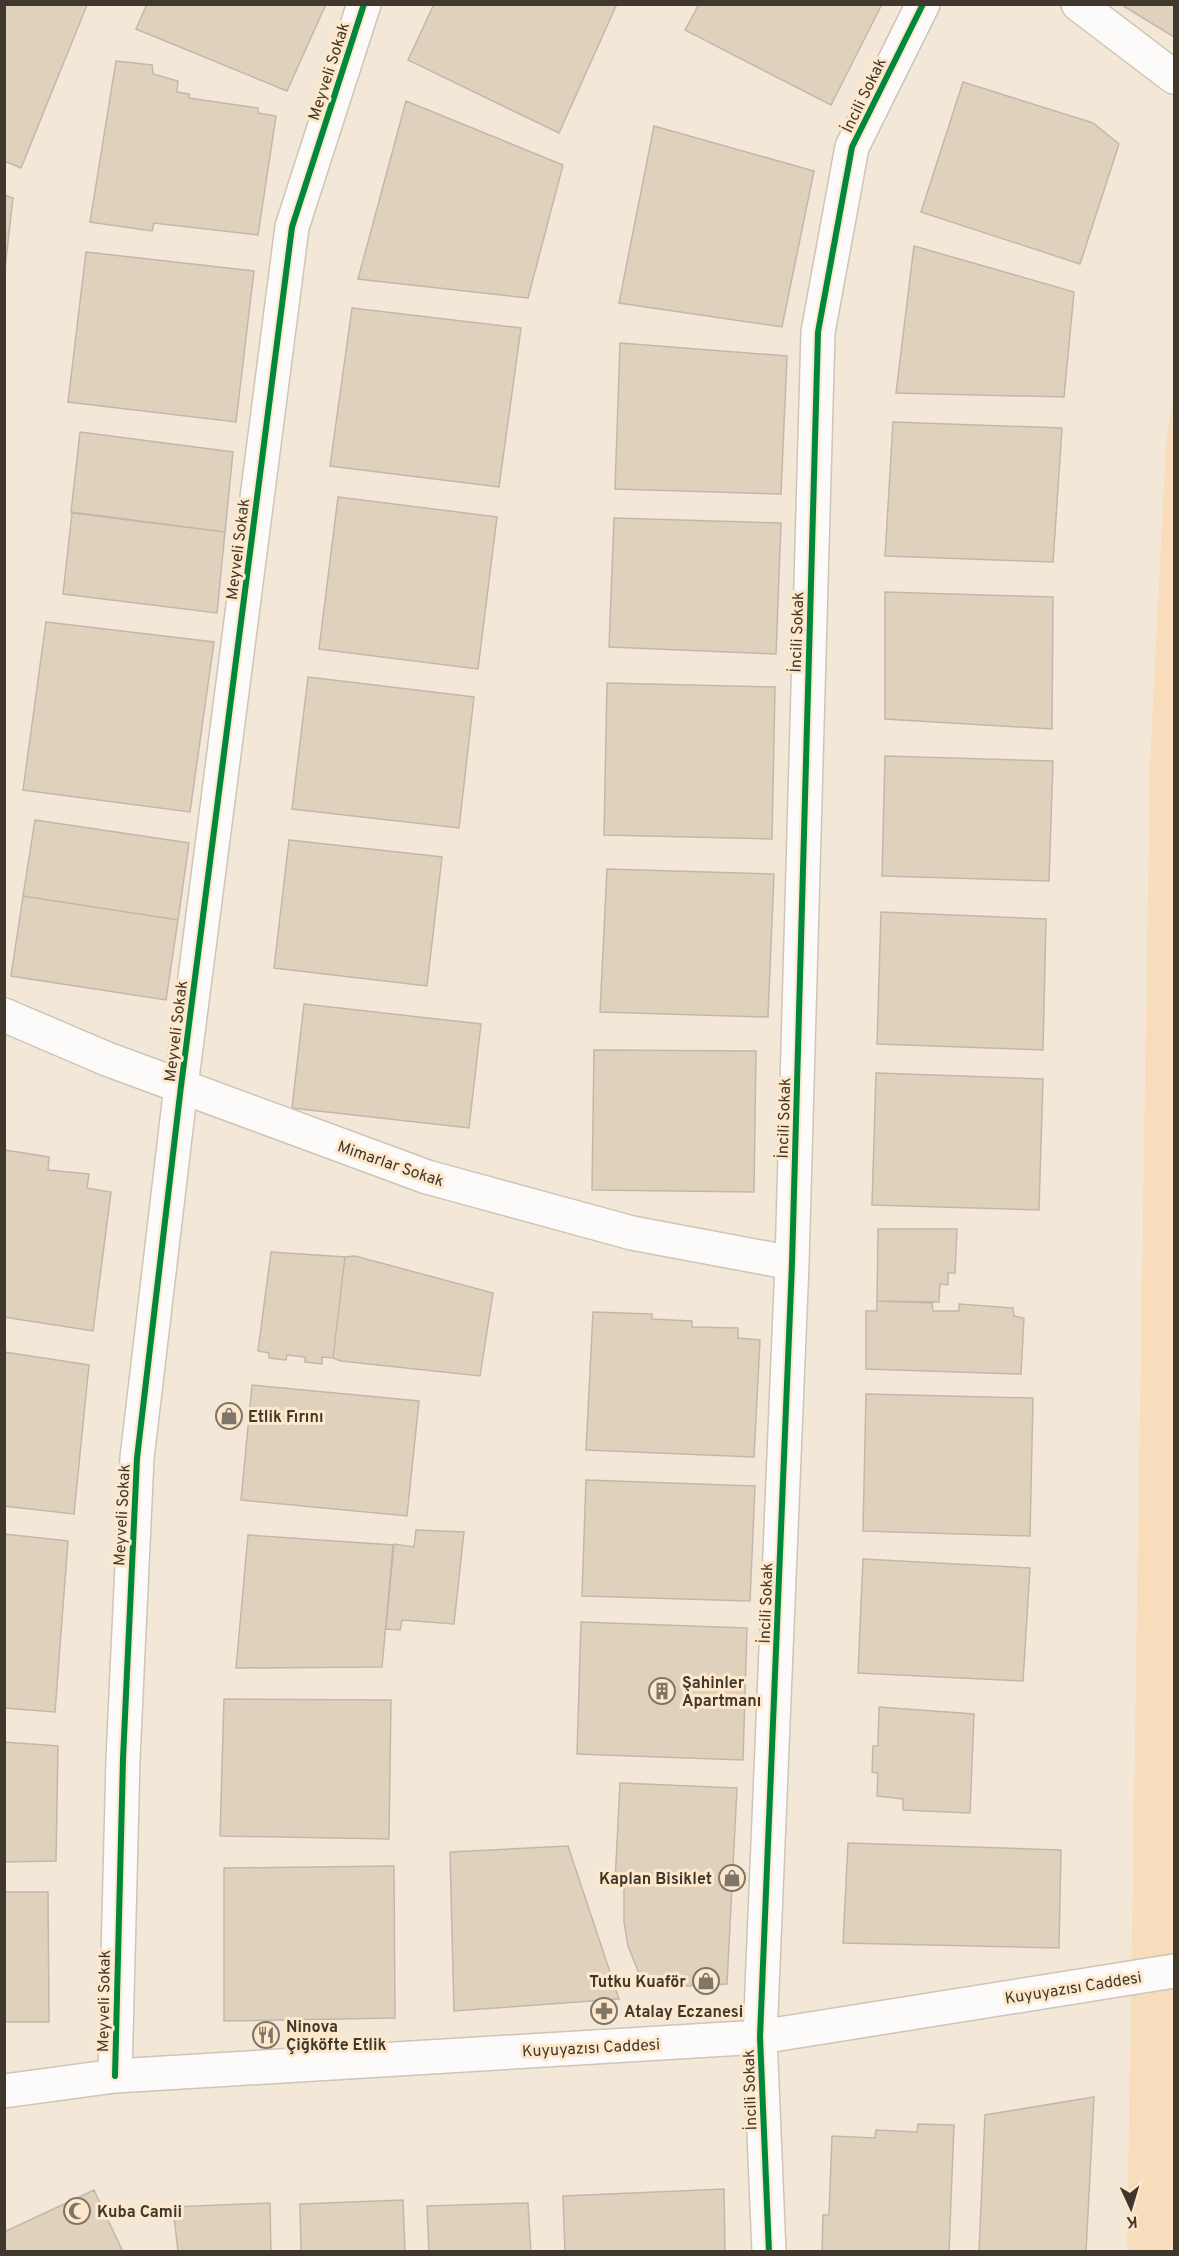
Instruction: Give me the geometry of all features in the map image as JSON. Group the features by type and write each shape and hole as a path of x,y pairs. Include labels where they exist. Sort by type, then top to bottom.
{"street":[{"name":"Meyveli Sokak","path":"115,2076 123,1759 137,1458 181,1086 292,227 364,4"},
{"name":"İncili Sokak","path":"769,2252 760,2037 792,1263 818,332 852,147 923,4"},
{"path":"1078,4 1174,77"},
{"name":"Mimarlar Sokak","path":"4,1015 107,1059 427,1178 632,1233 792,1263"},
{"name":"Kuyuyazısı Caddesi","path":"4,2091 115,2076 760,2037 1174,1971"}],"shaded area":[{"path":"1174,392 1174,2251 1127,2252 1150,762 1166,444"}],"building":[{"path":"4,4 87,5 21,168 4,161"},
{"path":"147,4 326,4 287,91 136,29"},
{"path":"434,4 613,4 616,6 559,133 408,60"},
{"path":"699,4 882,4 831,105 685,30"},
{"path":"1120,4 1174,4 1174,37"},
{"path":"116,61 152,65 153,74 178,81 177,92 189,94 189,98 258,108 258,113 276,116 258,235 154,223 152,231 90,222"},
{"path":"963,82 1093,123 1119,144 1080,264 921,212"},
{"path":"406,101 563,165 528,298 358,279"},
{"path":"654,126 814,171 782,327 619,303"},
{"path":"4,195 13,198 4,277"},
{"path":"914,246 1074,292 1064,397 896,393"},
{"path":"86,252 254,271 236,422 68,402"},
{"path":"352,308 521,328 499,487 330,466"},
{"path":"620,343 787,356 781,494 615,489"},
{"path":"893,422 1062,428 1053,562 885,556"},
{"path":"80,432 233,452 225,532 71,512"},
{"path":"338,497 497,517 478,669 319,649"},
{"path":"72,513 225,532 217,613 63,594"},
{"path":"614,518 781,523 776,654 609,647"},
{"path":"885,592 1053,597 1052,729 885,719"},
{"path":"46,622 214,642 190,812 23,790"},
{"path":"308,677 474,697 459,828 292,809"},
{"path":"607,683 775,687 772,839 604,835"},
{"path":"885,756 1053,761 1049,881 882,876"},
{"path":"35,820 189,843 178,920 23,896"},
{"path":"289,840 442,857 427,986 274,968"},
{"path":"607,869 774,874 768,1017 600,1012"},
{"path":"23,896 178,920 166,1000 11,976"},
{"path":"881,912 1046,919 1043,1050 877,1044"},
{"path":"304,1004 481,1024 469,1128 292,1108"},
{"path":"594,1050 756,1051 754,1192 592,1190"},
{"path":"876,1073 1043,1079 1039,1210 872,1205"},
{"path":"4,1137 5,1150 49,1157 48,1170 89,1174 87,1188 111,1192 93,1331 4,1317"},
{"path":"878,1229 957,1229 955,1273 948,1273 948,1285 940,1284 939,1302 877,1301"},
{"path":"271,1252 345,1257 333,1358 322,1357 322,1364 305,1362 305,1357 287,1355 286,1360 269,1358 269,1353 258,1351"},
{"path":"355,1256 493,1293 480,1376 341,1361 333,1358 345,1257"},
{"path":"877,1301 932,1303 933,1311 959,1311 959,1304 1013,1308 1014,1316 1024,1318 1021,1374 866,1369 866,1311 877,1311"},
{"path":"593,1312 652,1314 652,1319 692,1321 692,1327 738,1328 738,1338 760,1340 754,1457 586,1450"},
{"path":"4,1352 89,1365 74,1514 4,1506"},
{"path":"252,1385 419,1401 407,1516 241,1500"},
{"path":"866,1394 1033,1398 1030,1536 863,1531"},
{"path":"586,1480 755,1486 750,1601 582,1596"},
{"path":"416,1530 464,1532 454,1624 402,1620 400,1630 386,1629 394,1544 414,1547"},
{"path":"4,1534 68,1541 55,1712 4,1708"},
{"path":"248,1535 393,1545 382,1667 236,1668"},
{"path":"863,1559 1030,1568 1023,1681 858,1673"},
{"name":"Şahinler Apartmanı","path":"581,1622 747,1628 743,1760 577,1754"},
{"path":"224,1699 391,1700 389,1839 220,1836"},
{"path":"879,1707 974,1714 970,1813 903,1810 903,1799 877,1796 878,1773 872,1772 873,1746 878,1746"},
{"path":"4,1742 58,1746 56,1861 4,1862"},
{"path":"620,1783 737,1788 727,1984 645,1988 628,1946 624,1922 624,1883 615,1882"},
{"path":"848,1843 1061,1850 1059,1948 843,1943"},
{"path":"568,1846 619,1999 454,2011 450,1852"},
{"path":"394,1866 395,2018 224,2021 224,1868"},
{"path":"4,1892 48,1892 49,2022 4,2022"},
{"path":"1094,2097 1086,2252 979,2252 985,2115"},
{"path":"918,2124 954,2125 949,2252 822,2252 823,2215 829,2215 832,2136 875,2138 876,2130 917,2132"},
{"path":"724,2189 725,2252 565,2252 563,2196"},
{"name":"Kuba Camii","path":"94,2190 123,2252 7,2252 4,2247 4,2232"},
{"path":"403,2200 405,2252 301,2252 300,2204"},
{"path":"270,2203 271,2252 178,2252 173,2207"},
{"path":"528,2203 531,2252 429,2252 427,2206"}],"cycle path":[{"path":"115,2076 123,1759 137,1458 181,1086 292,227 364,4"},
{"path":"769,2252 760,2037 792,1263 818,332 852,147 923,4"}],"place":[{"name":"Etlik Fırını","path":"229,1416"},
{"name":"Şahinler Apartmanı","path":"662,1691"},
{"name":"Kaplan Bisiklet","path":"732,1878"},
{"name":"Tutku Kuaför","path":"706,1981"},
{"name":"Atalay Eczanesi","path":"604,2011"},
{"name":"Ninova Çiğköfte Etlik","path":"266,2035"},
{"name":"Kuba Camii","path":"77,2211"}]}
